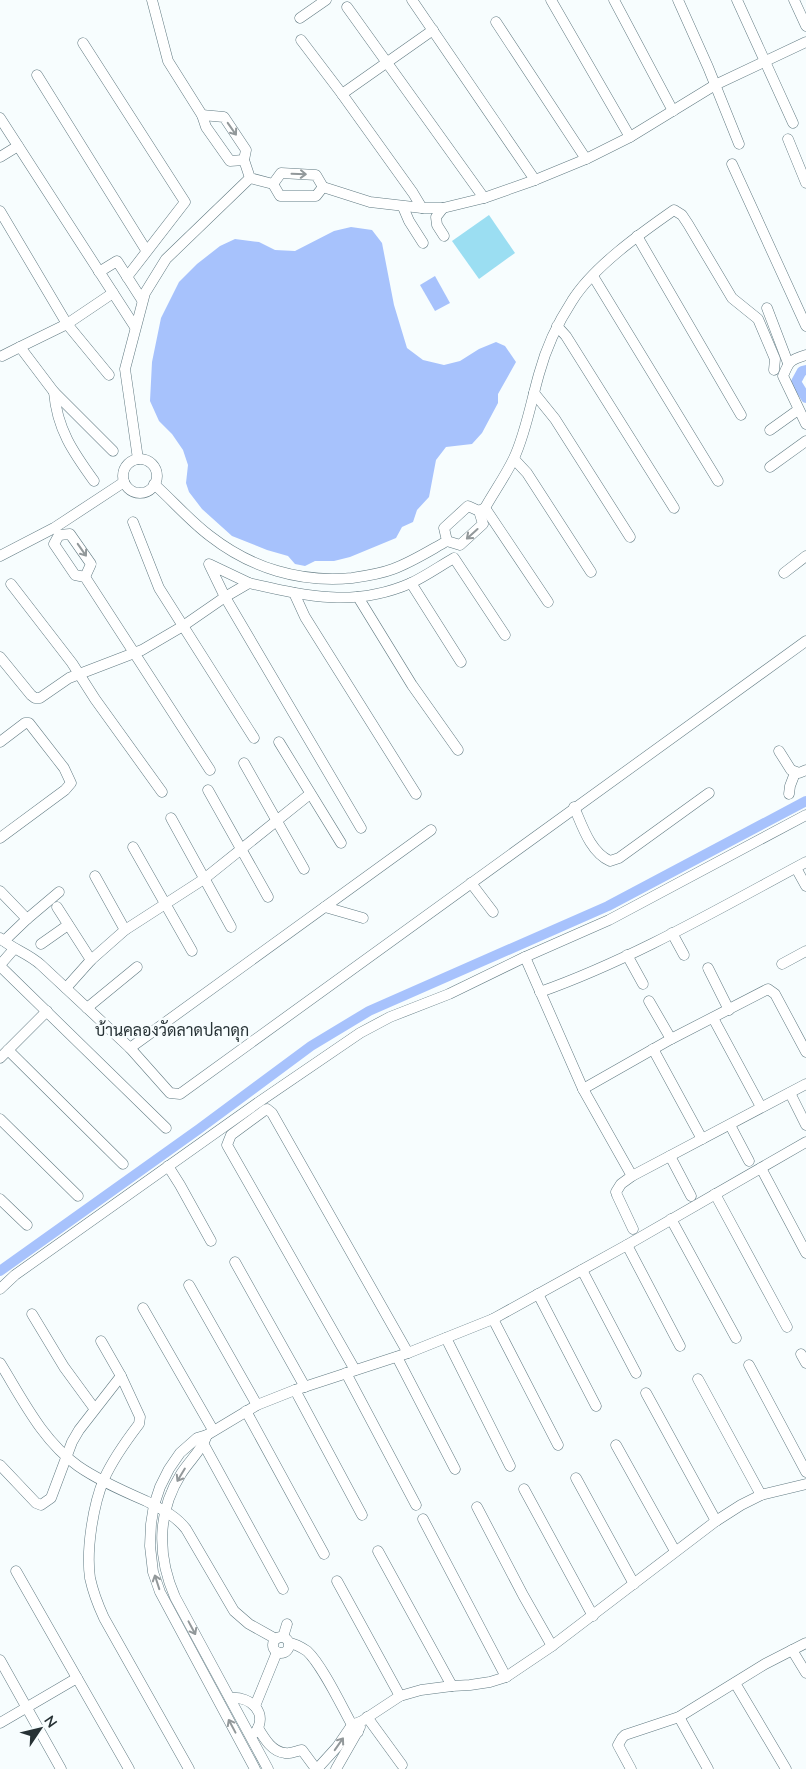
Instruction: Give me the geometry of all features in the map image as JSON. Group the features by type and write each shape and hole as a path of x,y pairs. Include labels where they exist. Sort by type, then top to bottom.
{"street":[{"path":"152,0 168,61 202,115 206,127 230,161 244,160"},
{"path":"300,18 326,0"},
{"path":"412,0 535,180"},
{"path":"551,0 630,137"},
{"path":"614,0 674,111"},
{"path":"678,0 739,144"},
{"path":"737,0 793,123"},
{"path":"794,0 806,26"},
{"path":"347,7 484,198"},
{"path":"496,22 586,159"},
{"path":"342,94 433,30"},
{"path":"301,40 342,94 422,208"},
{"path":"273,184 281,174 316,175 324,187 370,202 422,208 443,208 484,198 586,159 630,137 715,85 806,42"},
{"path":"83,43 185,202 127,277"},
{"path":"37,75 146,250"},
{"path":"202,115 224,117 246,150 244,160 250,178"},
{"path":"0,118 135,327"},
{"path":"788,139 806,183"},
{"path":"0,157 18,146"},
{"path":"732,164 806,326"},
{"path":"250,178 273,184 280,196 316,196 324,187"},
{"path":"138,459 125,369 144,292 166,259 250,178"},
{"path":"403,206 409,221 423,243"},
{"path":"443,208 436,217 437,225 444,236"},
{"path":"154,484 209,536 252,563 280,573 312,579 367,576 391,570 416,559 447,541 460,545 483,524 482,510 514,459 547,349 557,326 577,294 592,276 637,236 674,210 682,215 732,298 758,319 775,358 774,370"},
{"path":"0,211 67,324 109,375"},
{"path":"637,236 741,415"},
{"path":"99,272 117,261 142,300"},
{"path":"592,276 718,481"},
{"path":"2,356 67,324 113,294"},
{"path":"767,308 788,363"},
{"path":"557,326 566,336 674,508"},
{"path":"20,347 54,392 113,451"},
{"path":"806,355 794,358 788,363 783,376 806,424"},
{"path":"54,392 55,408 72,452 94,481"},
{"path":"534,393 556,419 630,537"},
{"path":"770,430 798,410"},
{"path":"770,467 806,441"},
{"path":"138,459 148,461 155,469 156,479 147,491 131,490 124,482 123,473 131,461 138,459"},
{"path":"514,459 527,473 591,572"},
{"path":"0,556 57,531 124,482"},
{"path":"447,541 444,528 468,506 482,510 548,602"},
{"path":"133,522 159,588 254,738"},
{"path":"57,531 70,534 91,564 85,577"},
{"path":"57,531 54,544 75,575 85,577 210,770"},
{"path":"784,573 806,556"},
{"path":"361,828 225,597 208,564 249,583 294,593 318,597 358,597 411,583 454,558 505,635"},
{"path":"0,657 35,698 40,698 79,673 136,653 249,583"},
{"path":"411,583 461,662"},
{"path":"11,584 79,673 95,699 162,792"},
{"path":"294,593 305,617 416,794"},
{"path":"358,597 412,685 458,750"},
{"path":"59,892 2,939 14,949 31,956 130,1048 170,1093 180,1094 574,807 806,641"},
{"path":"0,742 25,723 29,723 64,768 70,783 65,790 0,838"},
{"path":"278,742 341,843"},
{"path":"779,751 795,773"},
{"path":"244,763 304,869"},
{"path":"795,773 806,770"},
{"path":"790,794 790,786 795,773"},
{"path":"208,790 268,897"},
{"path":"574,807 592,844 599,854 610,861 619,858 709,793"},
{"path":"66,988 91,960 125,930 204,879 240,848 310,794"},
{"path":"0,1289 15,1276 168,1166 360,1033 390,1017 480,980 525,957 609,920 806,815"},
{"path":"171,818 231,927"},
{"path":"130,1048 431,830"},
{"path":"133,847 192,951"},
{"path":"540,992 570,981 627,955 806,862"},
{"path":"796,868 806,886"},
{"path":"95,876 125,930"},
{"path":"472,883 493,912"},
{"path":"0,891 27,919"},
{"path":"325,907 363,918"},
{"path":"57,908 91,960"},
{"path":"41,944 68,925"},
{"path":"672,933 684,955"},
{"path":"14,949 0,965 166,1128"},
{"path":"782,964 806,951"},
{"path":"627,955 643,984"},
{"path":"525,957 583,1089 632,1176"},
{"path":"88,1008 137,967"},
{"path":"708,968 729,1010"},
{"path":"583,1089 671,1039 763,991 771,990 775,994 806,1052"},
{"path":"648,1001 671,1039"},
{"path":"0,1058 47,1012"},
{"path":"712,1018 761,1107"},
{"path":"653,1049 702,1139"},
{"path":"8,1050 123,1164"},
{"path":"633,1229 616,1192 621,1184 632,1176 806,1084"},
{"path":"790,1093 806,1125"},
{"path":"408,1353 272,1113 267,1109 265,1110 231,1135 227,1145 350,1372 416,1505"},
{"path":"0,1119 78,1196"},
{"path":"730,1125 749,1161"},
{"path":"255,1769 160,1592 153,1572 150,1524 154,1505 169,1469 180,1453 257,1405 300,1388 408,1353 493,1319 627,1245 806,1142"},
{"path":"670,1156 692,1196"},
{"path":"168,1166 211,1241"},
{"path":"761,1168 806,1253"},
{"path":"716,1194 787,1327"},
{"path":"0,1198 27,1225"},
{"path":"671,1219 736,1338"},
{"path":"627,1245 680,1346"},
{"path":"235,1262 300,1388 362,1515"},
{"path":"582,1270 636,1372"},
{"path":"189,1286 257,1405"},
{"path":"538,1294 596,1406"},
{"path":"143,1308 205,1437 283,1589"},
{"path":"32,1314 64,1367 94,1408"},
{"path":"493,1319 558,1445"},
{"path":"446,1338 510,1466"},
{"path":"101,1341 121,1376 140,1417 139,1424 104,1480 96,1504 90,1551 90,1576 95,1599 104,1618 189,1769"},
{"path":"397,1357 455,1469"},
{"path":"0,1363 34,1419 66,1456 80,1467 166,1510 180,1521 234,1611 249,1624 283,1640 297,1644 307,1651 360,1724 402,1765"},
{"path":"749,1364 806,1472"},
{"path":"0,1465 36,1503 41,1505 50,1498 66,1456 79,1430 94,1408 121,1376"},
{"path":"698,1379 761,1495"},
{"path":"646,1393 716,1521"},
{"path":"246,1411 324,1554"},
{"path":"205,1437 180,1475 171,1494 166,1510 162,1545 163,1562 167,1579 268,1769"},
{"path":"616,1445 675,1551"},
{"path":"576,1478 634,1584"},
{"path":"258,1728 266,1741 275,1749 284,1753 302,1750 317,1769 360,1724 400,1696 421,1690 490,1682 506,1677 593,1616 716,1521 761,1495 806,1484"},
{"path":"524,1489 593,1616"},
{"path":"477,1507 552,1646"},
{"path":"423,1519 506,1677"},
{"path":"378,1551 452,1686"},
{"path":"16,1571 128,1769"},
{"path":"336,1581 400,1696"},
{"path":"255,1706 277,1652 274,1647 283,1640 288,1624"},
{"path":"631,1769 618,1745 626,1735 679,1717 765,1664 806,1643"},
{"path":"792,1650 806,1673"},
{"path":"0,1660 61,1769"},
{"path":"204,1673 214,1668"},
{"path":"0,1723 77,1678"},
{"path":"735,1683 786,1769"},
{"path":"230,1698 240,1697 255,1706 260,1720 258,1728 251,1738"},
{"path":"679,1717 708,1769"},
{"path":"336,1769 360,1724"}],"shaded area":[{"path":"489,215 515,253 479,279 452,241"},
{"path":"351,227 372,230 382,243 394,305 407,348 423,360 444,365 460,361 479,349 496,342 505,346 516,362 498,394 498,403 482,433 472,444 446,447 436,460 429,497 417,510 413,522 402,527 396,538 350,557 334,561 315,561 305,566 295,564 288,556 232,536 202,509 189,492 186,483 188,465 183,450 172,434 159,421 150,401 152,362 161,318 179,282 197,264 220,246 235,239 259,242 275,250 295,251 334,231"},
{"path":"435,276 450,303 435,311 420,285"}],"waterway":[{"path":"806,370 802,371 796,382 806,398"},
{"path":"0,1271 199,1129 311,1046 369,1011 608,906 806,801"}],"district":[{"name":"บ้านคลองวัดลาดปลาดุก","path":"172,1029"}]}
